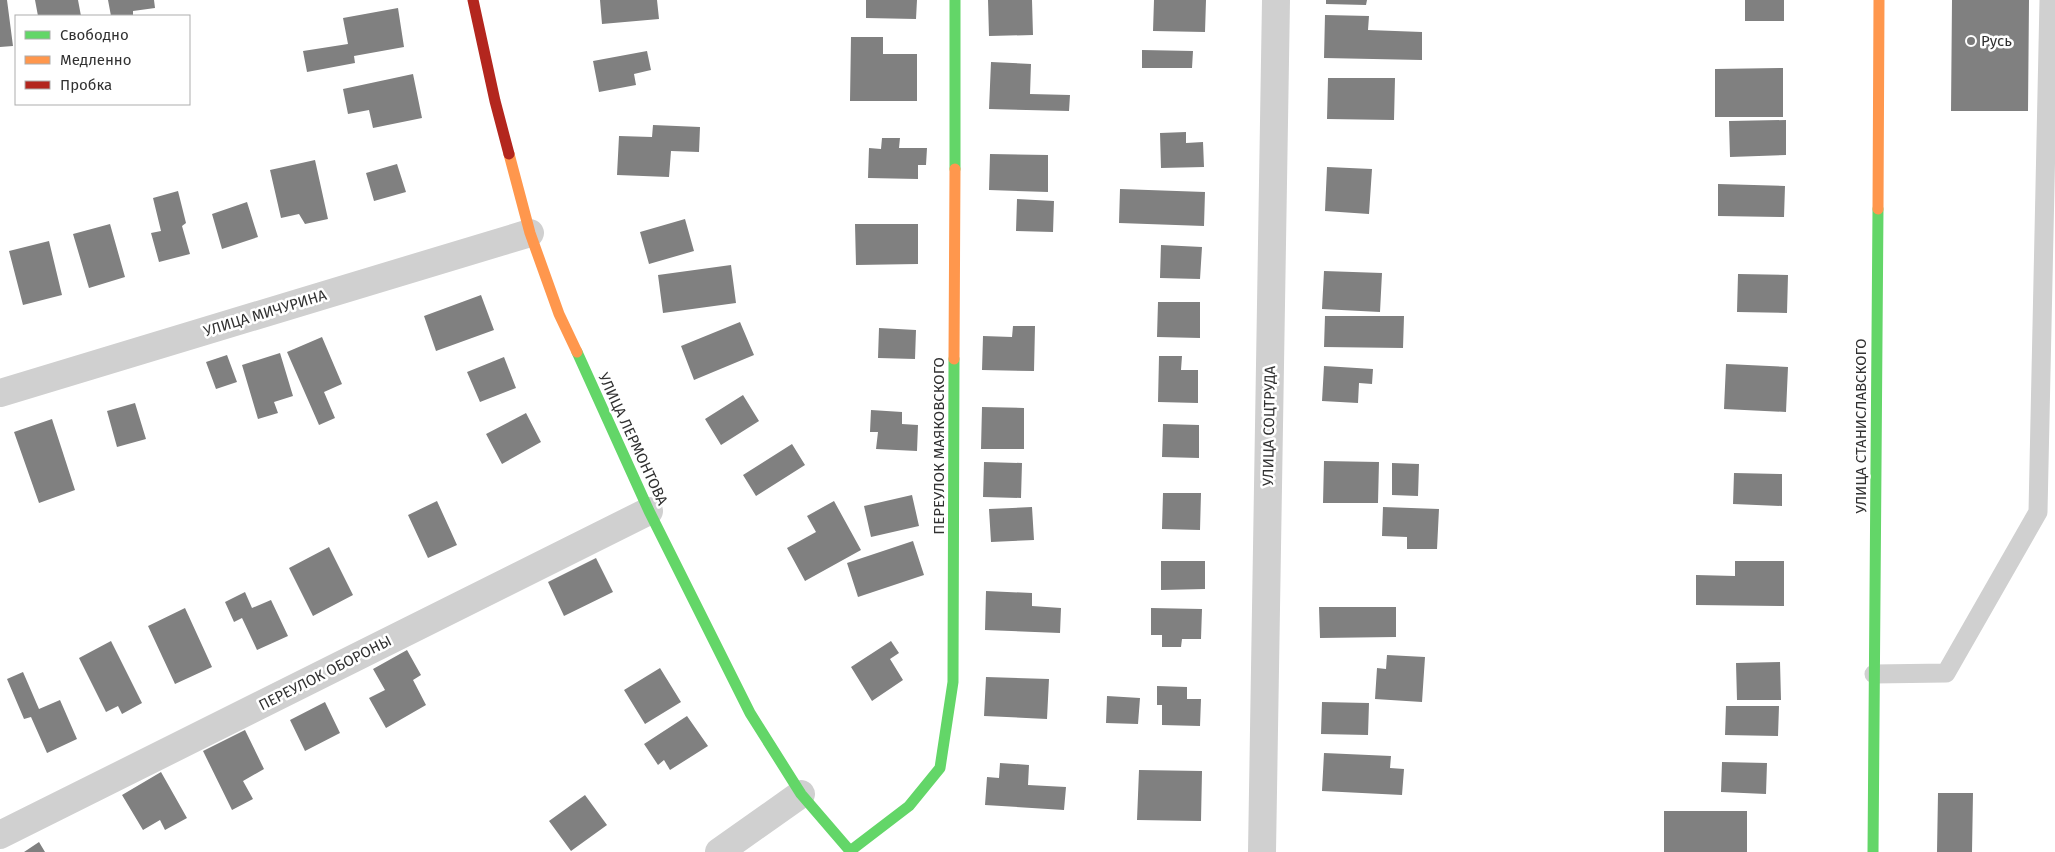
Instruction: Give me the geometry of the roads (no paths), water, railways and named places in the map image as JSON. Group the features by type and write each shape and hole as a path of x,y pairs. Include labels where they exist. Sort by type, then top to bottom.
{"street":[{"name":"УЛИЦА ЛЕРМОНТОВА","path":"473,0 495,101 530,233 559,314 649,511 750,713 801,794 850,851"},
{"name":"ПЕРЕУЛОК МАЯКОВСКОГО","path":"850,851 909,806 940,768 953,682 955,0"},
{"name":"УЛИЦА СОЦТРУДА","path":"1262,852 1276,0"},
{"name":"УЛИЦА СТАНИСЛАВСКОГО","path":"1873,852 1878,0"},
{"name":"УЛИЦА МИЧУРИНА","path":"0,393 530,233"},
{"name":"ПЕРЕУЛОК ОБОРОНЫ","path":"0,835 649,511"},
{"path":"719,852 801,794"}],"lane":[{"path":"1874,674 1946,674 2038,512 2049,0"}],"place":[{"name":"Русь","path":"1971,41"}]}
